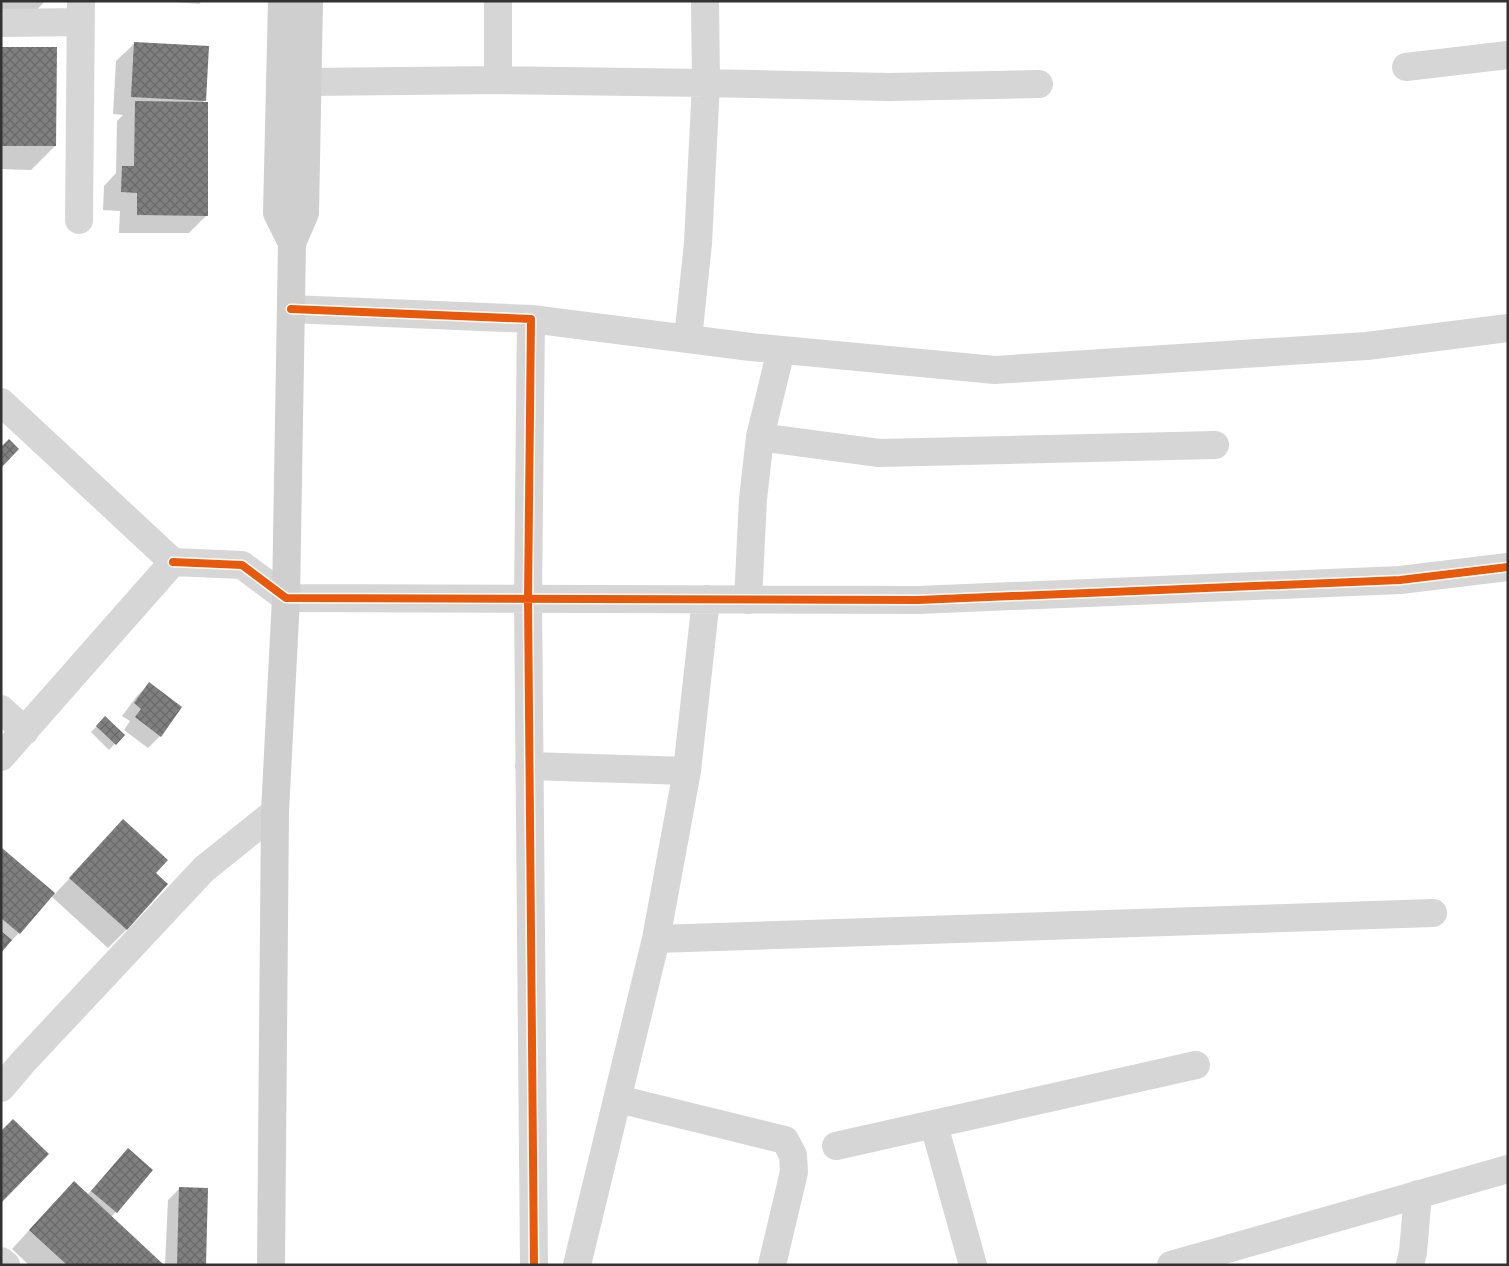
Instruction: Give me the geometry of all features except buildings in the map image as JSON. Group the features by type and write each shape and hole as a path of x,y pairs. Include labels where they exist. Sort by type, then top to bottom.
{"main road":[{"path":"282,1 277,213 292,250"},
{"path":"271,1265 275,812 286,598 292,250 305,213 309,1"}],"street":[{"path":"498,1 498,80"},
{"path":"688,339 698,243 706,83 705,1"},
{"path":"1,23 81,11 79,220"},
{"path":"1406,67 1508,56"},
{"path":"307,82 498,80 889,87 1040,84"},
{"path":"291,304 531,319 781,350 995,370 1367,346 1508,328"},
{"path":"531,319 528,598 534,1265"},
{"path":"748,600 753,499 760,437 781,350"},
{"path":"1,402 173,562 242,565 286,598 918,600 1400,580 1508,567"},
{"path":"760,437 879,453 1215,445"},
{"path":"1,757 173,562"},
{"path":"577,1265 656,939 687,771 706,599"},
{"path":"1,709 25,732"},
{"path":"529,766 687,771"},
{"path":"1,1088 204,869 275,812"},
{"path":"656,939 1434,913"},
{"path":"836,1146 1196,1065"},
{"path":"618,1099 785,1140 794,1155 794,1172 772,1265"},
{"path":"934,1125 973,1265"},
{"path":"1171,1265 1508,1169"},
{"path":"1410,1265 1413,1252 1418,1194"},
{"path":"1,1261 6,1265"}],"cycle path":[{"path":"291,309 531,319 528,599 534,1265"},
{"path":"173,562 242,565 286,598 918,600 1400,580 1508,567"}]}
